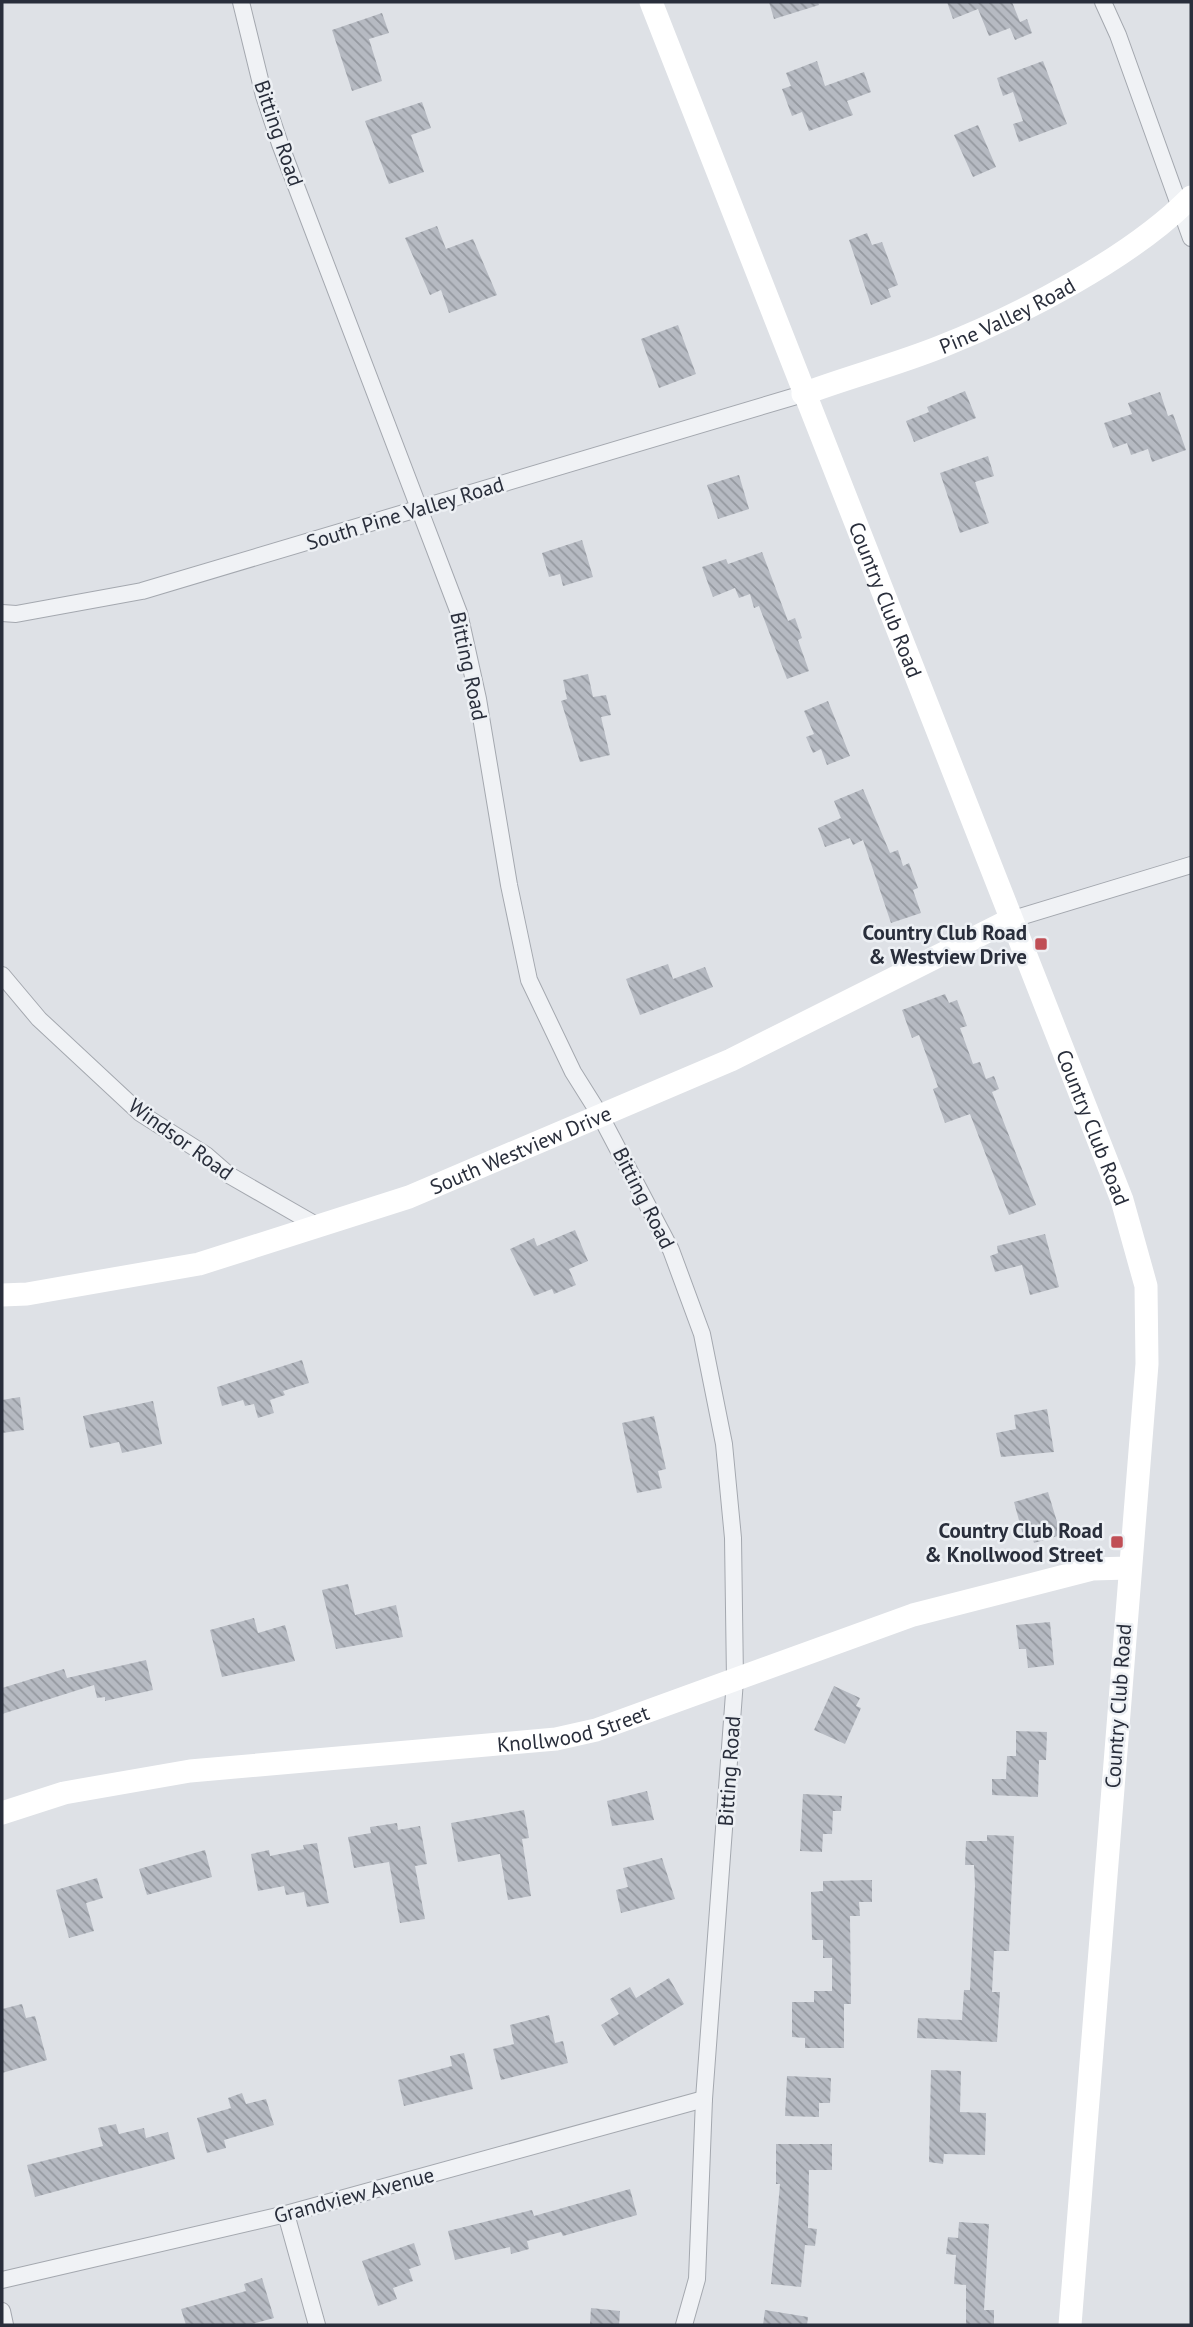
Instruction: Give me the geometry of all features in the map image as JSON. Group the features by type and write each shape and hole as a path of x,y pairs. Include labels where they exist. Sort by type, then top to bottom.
{"main road":[{"name":"Country Club Road","path":"651,2 1122,1200 1146,1286 1147,1364 1070,2325"},
{"name":"Pine Valley Road","path":"803,394 939,348 998,321 1120,253 1186,203"},
{"name":"South Westview Drive","path":"2,1295 27,1294 199,1264 409,1197 731,1060 1010,920"},
{"name":"Knollwood Street","path":"2,1813 64,1793 190,1771 556,1739 596,1730 913,1615 1092,1569 1129,1568"}],"street":[{"name":"Bitting Road","path":"241,2 264,96 280,144 459,613 478,699 509,885 529,980 573,1072 600,1115 671,1250 702,1334 724,1444 733,1538 736,1680 704,2099 697,2279 684,2325"},
{"path":"1103,2 1186,203 1191,238"},
{"name":"South Pine Valley Road","path":"2,613 16,614 142,591 803,394"},
{"path":"1010,920 1191,865"},
{"name":"Windsor Road","path":"2,975 39,1019 140,1113 206,1155 229,1175 316,1225"},
{"name":"Grandview Avenue","path":"2,2280 286,2214 704,2099"},
{"path":"286,2214 317,2325"},
{"path":"2,2311 5,2325"}],"building":[{"path":"769,2 818,2 819,5 774,19"},
{"path":"947,2 1012,2 1020,22 1027,19 1032,33 1015,40 1010,28 989,36 978,9 953,19"},
{"path":"382,13 389,33 369,39 382,81 352,91 332,30"},
{"path":"817,61 825,86 864,72 871,92 847,101 853,115 809,131 802,112 792,116 782,89 791,86 786,73"},
{"path":"1043,61 1067,124 1019,142 1013,124 1023,121 1013,92 1003,96 997,78"},
{"path":"422,102 431,128 411,135 424,172 389,184 365,121"},
{"path":"978,125 996,167 973,177 954,135"},
{"path":"437,226 446,249 473,239 497,295 449,313 441,290 430,295 405,238"},
{"path":"867,233 872,245 882,242 898,285 888,289 891,297 871,305 849,240"},
{"path":"678,325 696,374 659,388 641,339"},
{"path":"965,391 976,418 914,442 906,421 929,412 927,407"},
{"path":"1160,392 1168,416 1173,414 1186,450 1152,462 1148,449 1131,455 1127,443 1113,448 1104,423 1132,414 1128,403"},
{"path":"988,456 994,476 975,482 989,523 960,533 940,473"},
{"path":"739,475 749,509 718,519 707,485"},
{"path":"582,540 593,577 563,586 560,574 549,577 542,553"},
{"path":"762,552 788,621 795,618 802,638 798,640 809,671 787,679 759,606 754,608 750,594 739,598 735,588 713,597 702,567 726,559 728,564"},
{"path":"588,674 593,697 606,695 611,715 601,717 610,755 580,762 561,701 567,699 563,680"},
{"path":"828,701 850,756 827,765 821,749 813,753 806,737 814,734 804,711"},
{"path":"863,789 890,853 898,850 903,866 909,863 918,888 913,890 921,913 891,923 863,840 853,845 850,838 825,847 818,828 841,818 834,801"},
{"path":"668,964 673,979 705,967 713,987 640,1015 626,979"},
{"path":"945,994 949,1003 957,1000 967,1026 960,1028 973,1064 980,1062 986,1079 994,1076 999,1089 992,1092 1036,1205 1009,1215 970,1114 945,1123 933,1089 938,1087 919,1035 912,1038 902,1010"},
{"path":"575,1230 588,1261 569,1269 576,1285 554,1294 552,1289 534,1296 510,1249 534,1238 537,1246"},
{"path":"1045,1234 1059,1287 1030,1295 1022,1265 995,1272 990,1256 998,1253 997,1246"},
{"path":"302,1360 309,1383 283,1391 285,1395 270,1400 274,1413 258,1418 254,1404 245,1406 243,1400 222,1406 217,1387"},
{"path":"20,1397 24,1430 2,1433 2,1400"},
{"path":"153,1401 162,1444 122,1453 119,1442 90,1448 83,1416"},
{"path":"1047,1409 1054,1452 1001,1457 996,1433 1016,1429 1014,1415"},
{"path":"654,1416 666,1469 658,1471 662,1488 637,1493 622,1423"},
{"path":"1048,1492 1061,1535 1034,1543 1031,1533 1023,1535 1014,1502"},
{"path":"348,1584 355,1615 396,1605 403,1637 336,1649 322,1590"},
{"path":"254,1618 258,1633 285,1625 295,1661 222,1677 210,1630"},
{"path":"1050,1622 1054,1665 1028,1668 1026,1649 1019,1649 1016,1625"},
{"path":"146,1660 153,1690 105,1701 105,1697 97,1698 94,1685 2,1714 2,1688 64,1669 67,1678"},
{"path":"834,1686 860,1698 856,1706 861,1708 845,1744 814,1730"},
{"path":"1016,1731 1047,1732 1046,1760 1039,1760 1038,1797 992,1795 992,1779 1006,1779 1007,1756 1016,1756"},
{"path":"647,1791 654,1820 612,1826 607,1801"},
{"path":"803,1794 842,1796 841,1811 833,1811 832,1834 823,1834 822,1852 800,1851"},
{"path":"524,1810 529,1838 522,1839 531,1896 508,1900 500,1854 458,1862 451,1823"},
{"path":"397,1823 398,1830 420,1826 427,1864 415,1866 425,1919 400,1923 389,1862 354,1868 348,1837 371,1833 370,1827"},
{"path":"987,1835 1014,1836 1009,1951 994,1951 992,1992 1000,1992 997,2042 917,2038 918,2018 962,2020 964,1990 970,1990 975,1886 974,1865 965,1865 966,1841 987,1841"},
{"path":"317,1843 329,1903 307,1907 304,1892 286,1895 284,1886 258,1891 251,1854 269,1850 270,1856 304,1849 303,1845"},
{"path":"205,1850 212,1877 147,1895 139,1869"},
{"path":"662,1858 675,1899 621,1913 616,1890 628,1887 623,1868"},
{"path":"97,1878 103,1898 86,1903 94,1931 69,1938 56,1890"},
{"path":"872,1880 872,1902 859,1902 860,1916 850,1916 851,2004 844,2004 844,2048 805,2048 805,2038 792,2037 792,2002 814,2002 814,1991 832,1991 832,1958 823,1958 823,1940 812,1940 811,1892 823,1891 823,1881"},
{"path":"669,1978 684,2004 614,2046 601,2025 619,2014 610,1999 630,1987 636,1998"},
{"path":"22,2004 26,2018 35,2016 47,2060 2,2073 2,2009"},
{"path":"549,2015 555,2043 563,2041 568,2063 501,2080 493,2049 514,2044 510,2025"},
{"path":"464,2053 473,2089 404,2106 398,2080 452,2066 450,2056"},
{"path":"931,2070 961,2071 960,2112 986,2113 985,2155 944,2154 943,2164 929,2162"},
{"path":"787,2076 831,2078 830,2103 819,2103 819,2117 785,2116"},
{"path":"242,2093 246,2104 266,2099 274,2125 224,2140 226,2148 207,2153 197,2118 231,2108 228,2098"},
{"path":"116,2124 119,2134 144,2128 146,2138 168,2132 175,2159 35,2197 27,2165 103,2146 98,2128"},
{"path":"776,2144 832,2144 832,2170 809,2170 808,2228 817,2229 815,2246 805,2245 801,2287 771,2284 780,2184 776,2184"},
{"path":"630,2189 637,2215 563,2236 561,2232 527,2241 529,2249 511,2254 510,2247 455,2260 448,2231 532,2210 534,2216"},
{"path":"959,2222 989,2224 984,2310 994,2310 994,2325 966,2325 966,2285 954,2284 956,2255 946,2254 948,2237 958,2238"},
{"path":"414,2243 421,2265 409,2269 413,2281 393,2288 397,2299 378,2306 362,2261"},
{"path":"262,2278 274,2318 249,2325 186,2325 181,2309 246,2291 244,2284"},
{"path":"591,2308 620,2311 619,2325 590,2325"},
{"path":"765,2310 808,2317 807,2325 763,2325"}],"place":[{"name":"Country Club Road & Westview Drive","path":"1041,944"},
{"name":"Country Club Road & Knollwood Street","path":"1117,1542"}]}
